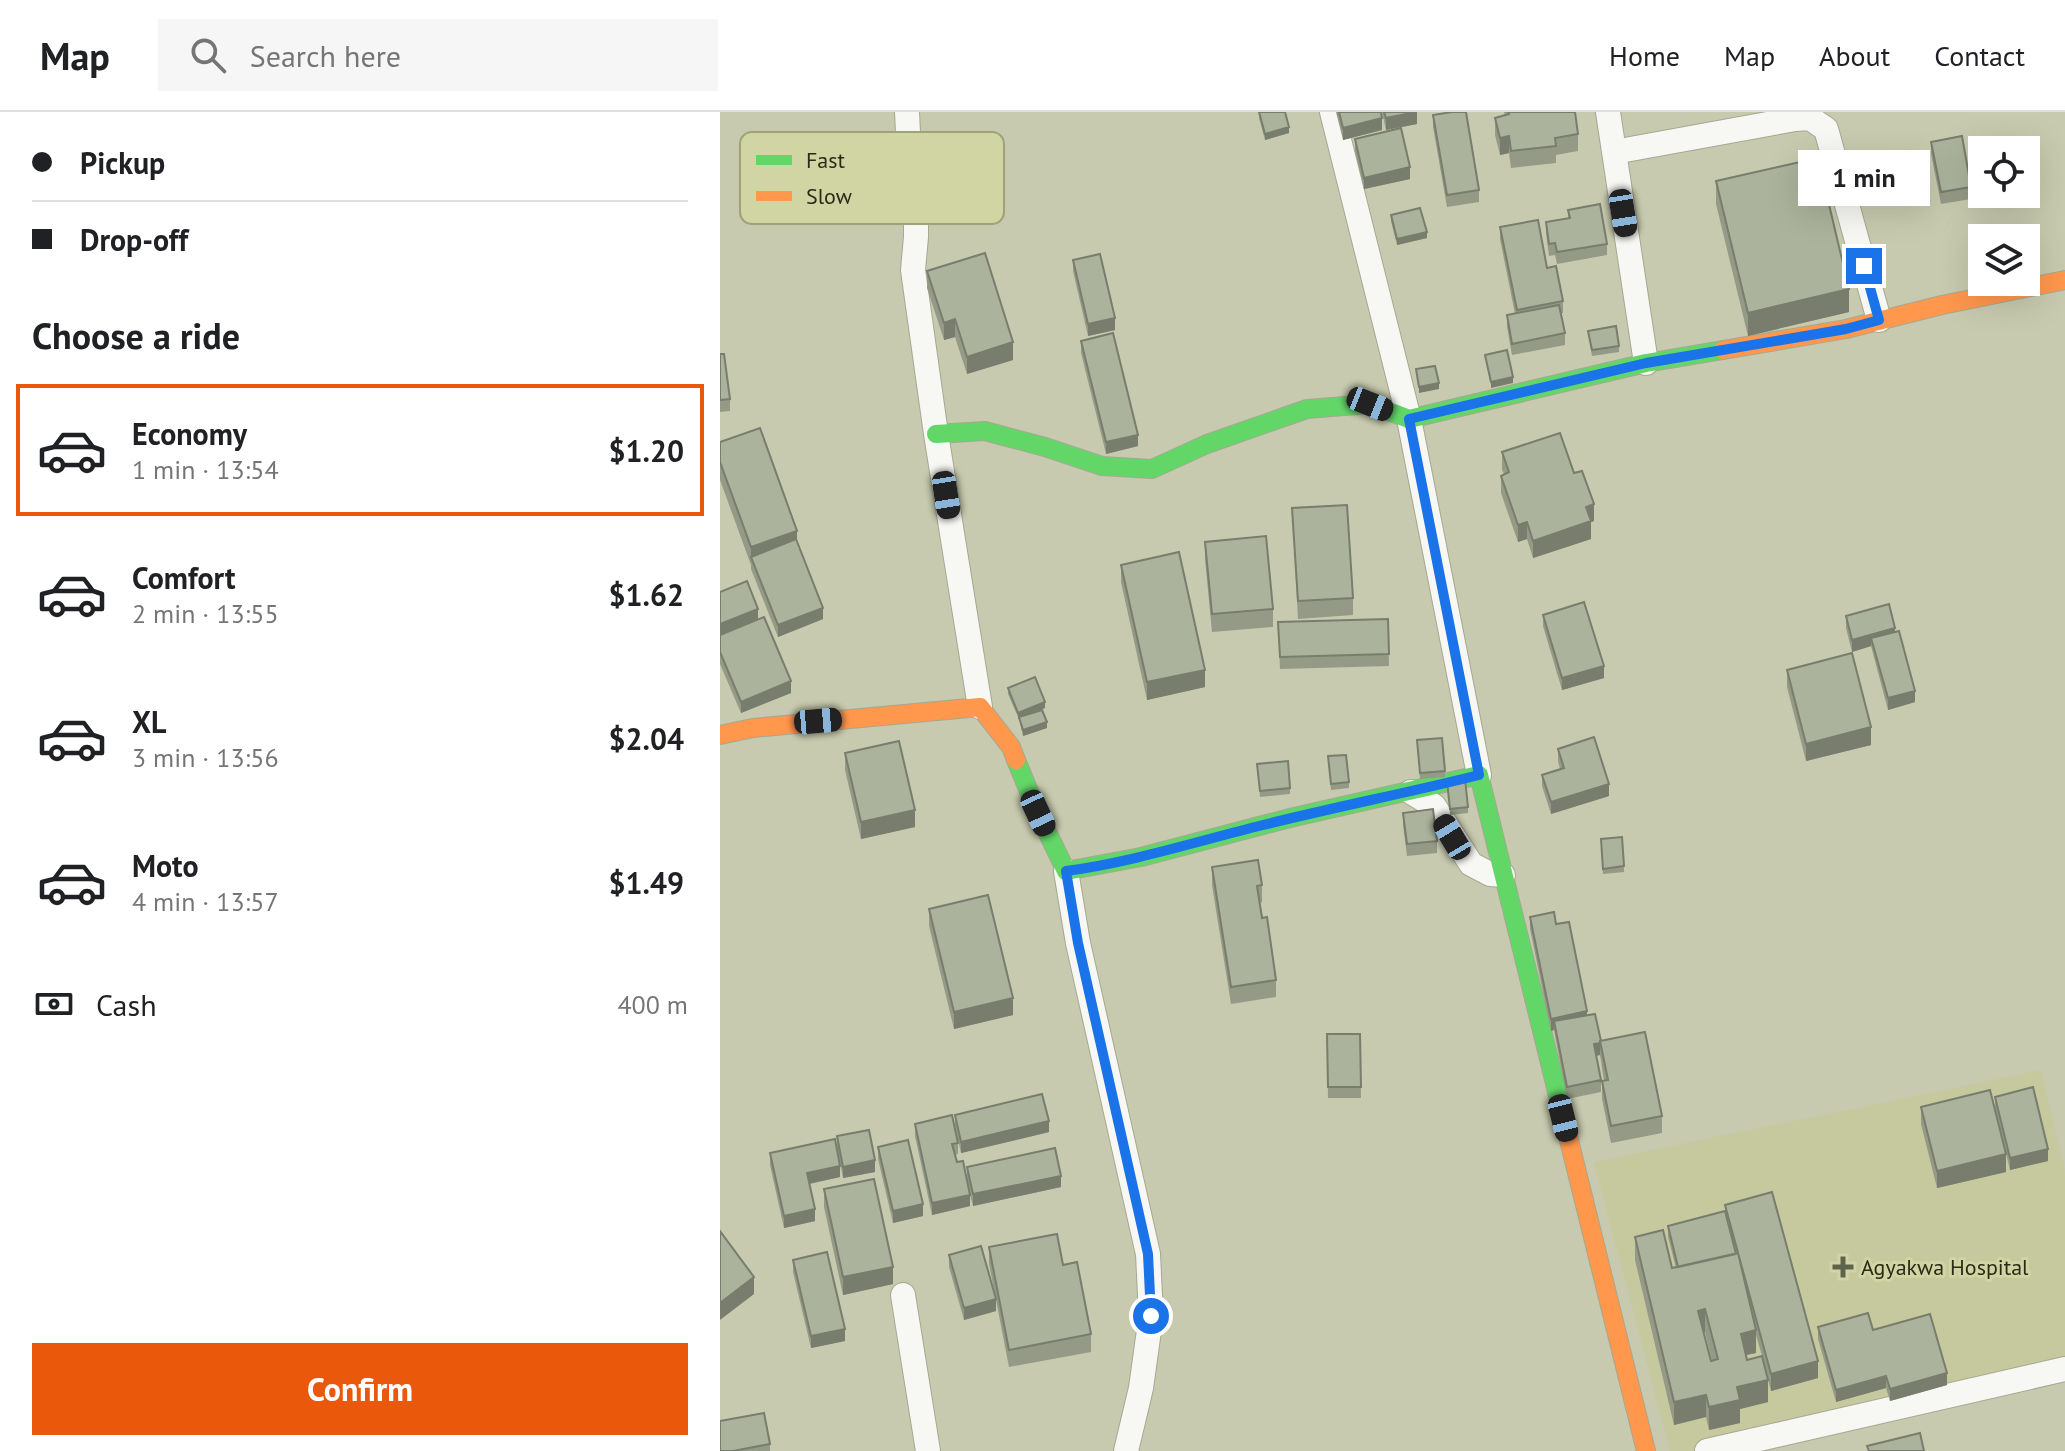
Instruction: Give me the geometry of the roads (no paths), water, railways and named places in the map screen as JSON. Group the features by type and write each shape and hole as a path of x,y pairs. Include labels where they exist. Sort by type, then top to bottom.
{"street":[{"path":"907,112 908,132"},
{"path":"1332,112 1409,419 1479,775 1646,1451"},
{"path":"1608,112 1646,363"},
{"path":"1614,152 1810,118 1826,129 1879,320"},
{"path":"916,224 913,270 980,707 1011,747 1066,871 1078,943 1148,1254 1151,1316 1141,1388 1126,1451"},
{"path":"936,434 985,431 1102,466 1152,469 1207,444 1307,409 1370,404 1409,419 1646,363 1846,329 1942,305 2065,280"},
{"path":"720,735 753,728 980,707"},
{"path":"1066,871 1105,866 1312,813 1479,775"},
{"path":"1411,792 1434,806 1471,864 1490,874 1503,875"},
{"path":"903,1295 928,1451"},
{"path":"1707,1451 2065,1369"}],"place":[{"name":"Agyakwa Hospital","path":"1843,1267"}]}
